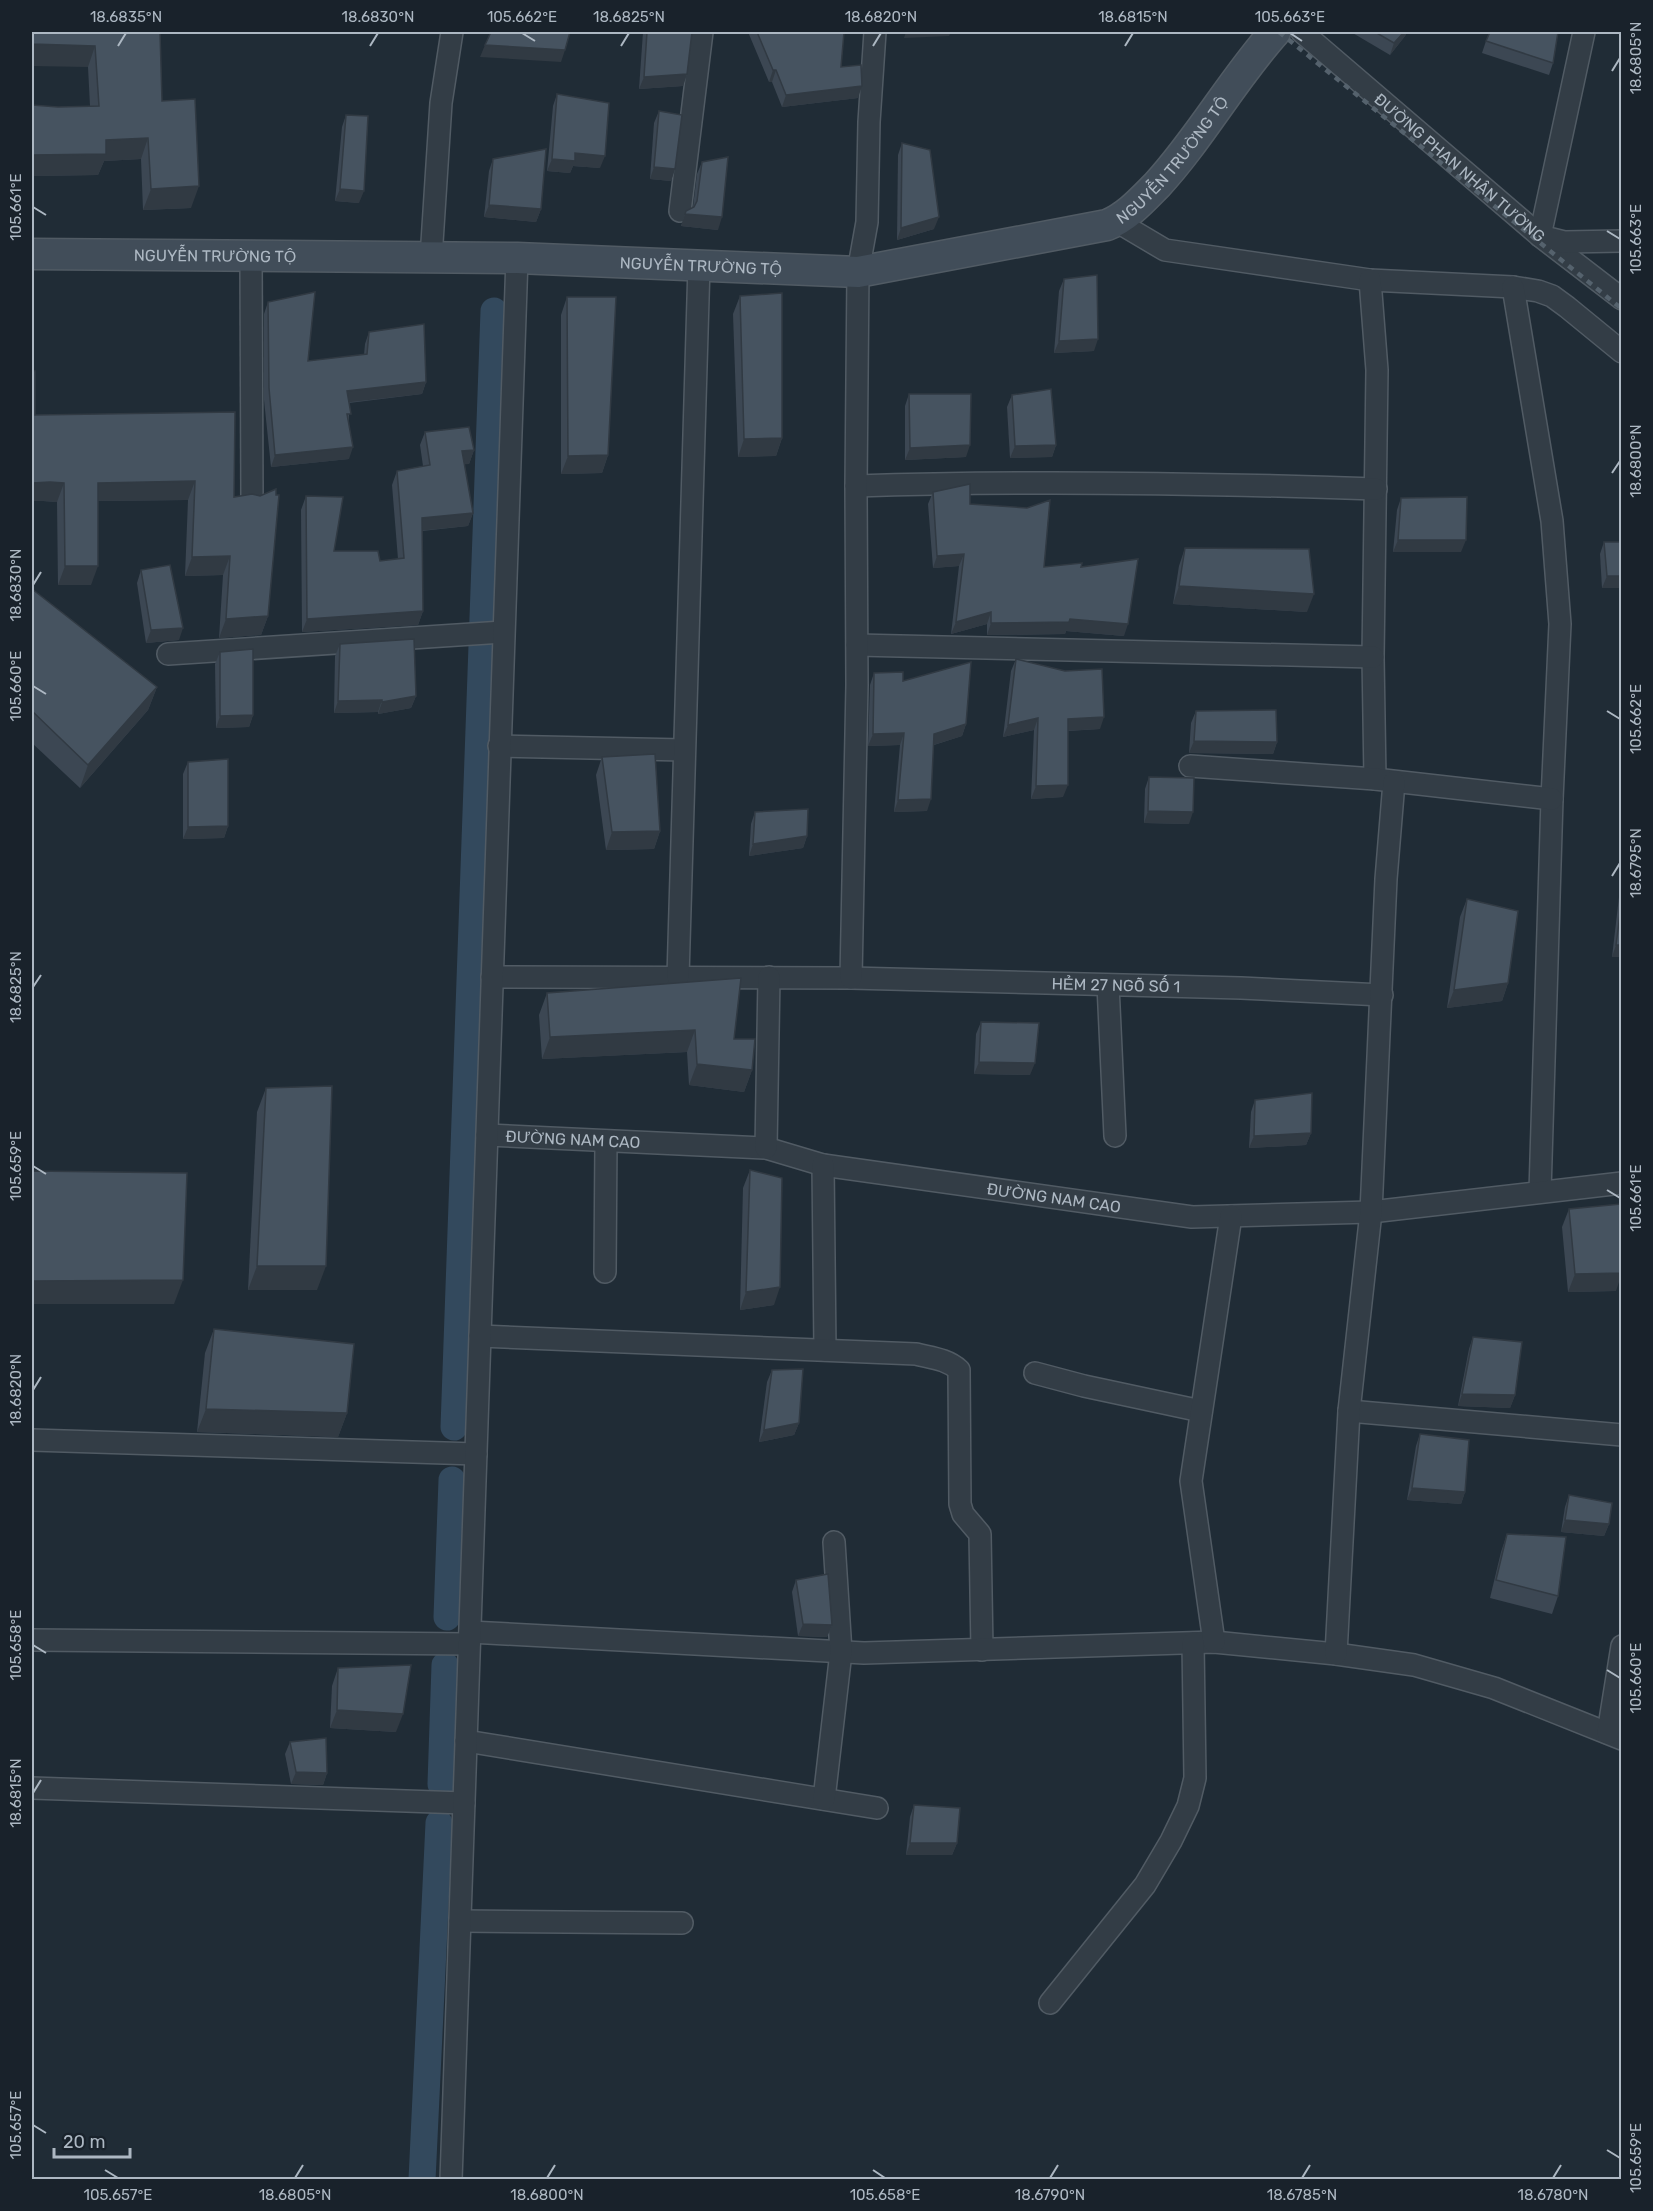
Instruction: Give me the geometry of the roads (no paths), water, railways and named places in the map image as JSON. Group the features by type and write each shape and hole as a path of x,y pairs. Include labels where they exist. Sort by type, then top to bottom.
{"main road":[{"name":"NGUYỄN TRƯỜNG TỘ","path":"32,254 517,258 858,272 1116,222 1144,198 1179,160 1266,35"}],"street":[{"path":"431,258 441,103 452,32"},
{"path":"680,212 702,32"},
{"path":"851,978 857,645 858,272 867,222 869,122 876,32"},
{"name":"ĐƯỜNG PHAN NHÂN TƯỜNG","path":"1302,32 1540,236 1622,299"},
{"path":"1584,32 1540,236 1564,242 1622,241"},
{"path":"1116,222 1165,250 1370,280 1513,287 1538,291 1552,296 1622,352"},
{"path":"251,256 252,502"},
{"path":"451,2180 517,258"},
{"path":"678,977 699,265"},
{"path":"1336,1654 1349,1411 1371,1212 1386,879 1384,781 1373,657 1377,370 1370,280"},
{"path":"1513,287 1552,521 1560,624 1552,799 1540,1192"},
{"path":"856,486 986,482 1134,482 1376,489"},
{"path":"168,654 504,632"},
{"path":"857,645 1373,657"},
{"path":"500,746 684,750"},
{"path":"1190,766 1384,781 1552,799"},
{"name":"HẺM 27 NGÕ SỐ 1","path":"492,976 851,978 1241,988 1382,996"},
{"path":"766,1148 769,977"},
{"path":"1108,985 1115,1136"},
{"name":"ĐƯỜNG NAM CAO","path":"487,1135 766,1148 824,1165 1192,1217 1371,1212 1622,1183"},
{"path":"604,1272 606,1141"},
{"path":"824,1165 825,1350"},
{"path":"1214,1642 1191,1481 1231,1216"},
{"path":"480,1336 916,1354 947,1361 959,1370 960,1504 963,1514 980,1534 982,1650"},
{"path":"1035,1373 1201,1411"},
{"path":"1349,1411 1622,1435"},
{"path":"32,1440 476,1454"},
{"path":"824,1799 841,1652 834,1542"},
{"path":"32,1640 470,1638 841,1652 1214,1642 1336,1654 1414,1665 1494,1688 1615,1736 1622,1646"},
{"path":"1050,2003 1145,1885 1171,1841 1188,1806 1195,1779 1193,1643"},
{"path":"466,1741 877,1808"},
{"path":"32,1788 464,1803"},
{"path":"460,1921 682,1923"}],"waterway":[{"path":"454,1427 494,311"},
{"path":"447,1617 452,1480"},
{"path":"441,1784 445,1665"},
{"path":"422,2180 439,1823"}],"railway":[{"path":"1279,32 1622,309"}]}
